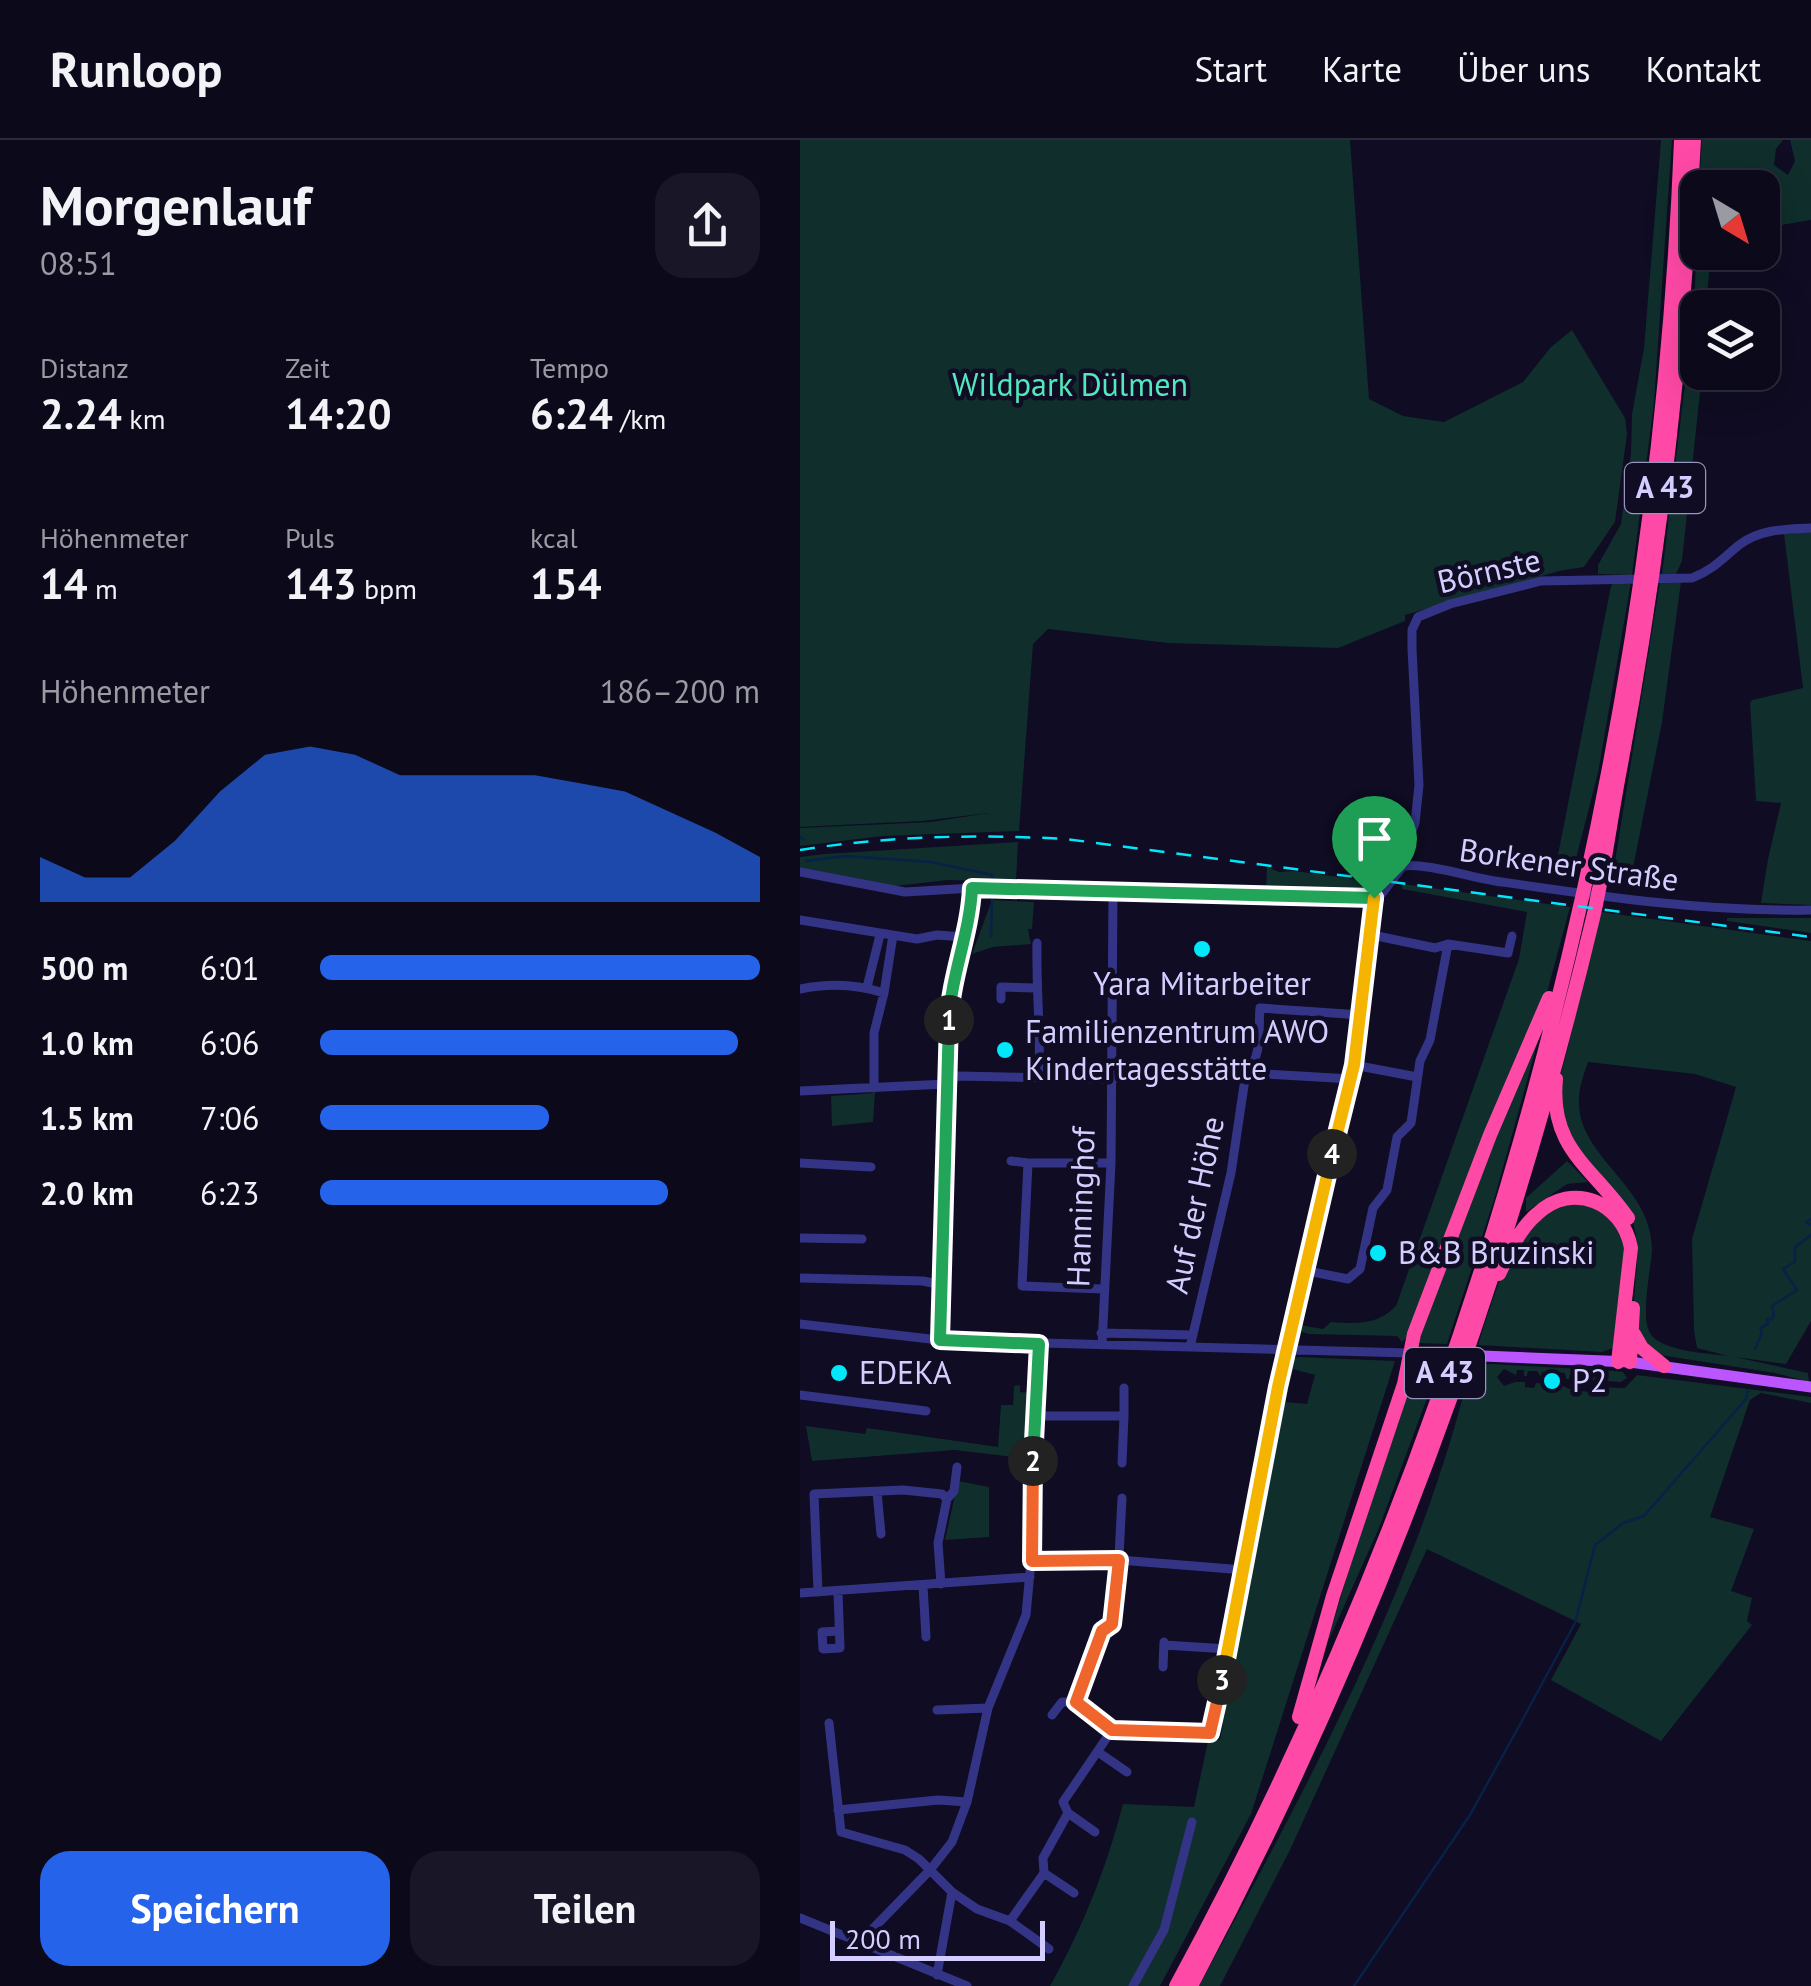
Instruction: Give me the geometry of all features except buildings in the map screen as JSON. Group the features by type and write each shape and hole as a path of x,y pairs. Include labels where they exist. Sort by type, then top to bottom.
{"highway":[{"name":"A 43","path":"1176,1986 1274,1790 1349,1624 1432,1409 1503,1196 1571,942 1620,703 1648,521 1668,335 1680,140"},
{"name":"A 43","path":"1190,1986 1279,1812 1415,1499 1474,1334 1563,1027 1593,916 1646,624 1676,393 1694,140"},
{"path":"1274,1790 1301,1713 1333,1596 1490,1135 1571,942"},
{"path":"1563,1027 1555,1112 1562,1138 1614,1198 1633,1232 1633,1332 1624,1362"},
{"path":"1474,1334 1501,1270 1528,1222 1560,1200 1585,1198 1614,1212 1628,1233 1630,1270 1624,1362"},
{"path":"1633,1332 1642,1348 1664,1366"}],"main road":[{"path":"1416,1354 1624,1362 1811,1388"}],"street":[{"name":"Börnste","path":"1403,866 1402,857 1415,823 1419,785 1412,648 1412,630 1418,617 1431,610 1541,581 1692,578 1711,571 1740,545 1760,534 1811,528"},
{"name":"Borkener Straße","path":"1403,866 1416,864 1462,876 1714,910 1811,910"},
{"path":"800,872 885,890 972,888 1374,898 1403,866"},
{"path":"940,1340 950,988 965,937 972,888"},
{"name":"Hanninghof","path":"1102,1339 1111,1163 1113,892"},
{"path":"1052,1715 1062,1702 1076,1702 1112,1730 1210,1733 1303,1270 1354,1065 1374,898"},
{"path":"800,920 892,936 965,937"},
{"path":"867,987 880,934"},
{"path":"874,1088 874,1032 892,936"},
{"path":"1372,936 1435,948 1448,944 1508,954 1512,936"},
{"path":"1036,943 1039,1080"},
{"path":"1303,1270 1348,1279 1360,1270 1373,1208 1386,1190 1397,1137 1410,1124 1448,944"},
{"path":"1002,974 1001,993 1036,988"},
{"path":"800,989 820,985 867,987 884,993"},
{"name":"Auf der Höhe","path":"1190,1348 1230,1173 1246,1072 1256,1057 1260,1008 1362,1015"},
{"path":"1354,1065 1417,1078"},
{"path":"800,1092 946,1084 958,1076 1109,1079 1198,1070 1350,1080"},
{"path":"1010,1161 1111,1163"},
{"path":"1028,1162 1022,1286 1103,1289"},
{"path":"800,1163 871,1167"},
{"path":"800,1238 862,1239"},
{"path":"800,1278 922,1281 942,1285"},
{"path":"800,1324 940,1340 1039,1344 1193,1336"},
{"path":"1102,1339 1190,1348 1416,1354"},
{"path":"860,1942 952,1842 967,1802 988,1708 1026,1616 1032,1561 1039,1344"},
{"path":"1122,1463 1124,1388"},
{"path":"800,1395 926,1411"},
{"path":"1035,1416 1124,1416"},
{"path":"941,1584 938,1543 957,1467"},
{"path":"877,1492 881,1534"},
{"path":"818,1592 814,1494 934,1493 947,1498"},
{"path":"1076,1702 1102,1631 1112,1624 1122,1498"},
{"path":"1032,1561 1119,1560 1244,1570"},
{"path":"800,1594 1030,1577"},
{"path":"923,1586 926,1637"},
{"path":"838,1592 839,1631"},
{"path":"1163,1667 1164,1643 1228,1648"},
{"path":"937,1710 988,1708"},
{"path":"829,1723 842,1832 905,1850 952,1892 977,1909 1010,1921 1049,1949"},
{"path":"1096,1832 1068,1813 1063,1802 1112,1730"},
{"path":"1098,1752 1127,1772"},
{"path":"838,1810 938,1800 967,1802"},
{"path":"1010,1921 1044,1872 1043,1858 1068,1813"},
{"path":"1133,1986 1164,1930 1192,1822"},
{"path":"1044,1872 1074,1894"},
{"path":"938,1974 952,1892"},
{"path":"800,1918 966,1986"}],"green space":[{"name":"Wildpark Dülmen","path":"800,140 1350,140 1369,399 1403,416 1444,422 1523,382 1551,347 1572,330 1625,418 1627,434 1615,522 1584,567 1405,615 1405,621 1338,648 1168,643 1048,629 1033,644 1019,831 883,836 800,846 800,828 931,822 989,813 922,821 800,827"},
{"path":"1661,140 1672,140 1654,403 1632,575 1598,574 1598,565 1621,524 1632,414 1644,348"},
{"path":"1702,140 1783,140 1776,149 1774,165 1788,175 1795,161 1790,140 1811,140 1811,220 1780,225 1780,170 1700,170"},
{"path":"1695,270 1709,270 1708,290 1695,290"},
{"path":"1684,390 1700,390 1682,561 1676,574 1662,574"},
{"path":"1811,530 1811,905 1761,903 1781,803 1756,801 1750,703 1803,688 1784,534"},
{"path":"1614,582 1631,582 1598,773 1571,878 1554,875"},
{"path":"1660,582 1681,582 1662,722 1630,883 1612,880"},
{"path":"1018,842 1016,882 948,880 895,886 800,868 800,857 824,854"},
{"path":"1267,867 1279,872 1382,883 1374,892 1362,895 1266,890"},
{"path":"1403,884 1570,907 1545,1000 1410,1334 1402,1342 1397,1336 1309,1334 1302,1332 1299,1325 1323,1329 1331,1322 1366,1322 1396,1306 1519,959 1527,912 1402,889"},
{"path":"992,900 1034,902 1032,929 1028,929 1031,944 993,947 972,954"},
{"path":"1601,912 1811,941 1811,1321 1786,1364 1735,1357 1808,1373 1809,1382 1660,1355 1645,1342 1634,1311 1637,1247 1632,1220 1565,1135 1559,1083","holes":["1588,1062 1695,1074 1736,1087 1692,1239 1697,1348 1728,1356 1670,1346 1649,1331 1646,1309 1652,1248 1648,1226 1640,1206 1589,1138 1579,1100"]},
{"path":"1811,918 1811,933 1727,921"},
{"path":"1541,1030 1494,1200 1447,1344 1418,1343 1506,1103"},
{"path":"875,1093 873,1122 832,1126 831,1096"},
{"path":"1567,1161 1588,1182 1567,1184 1526,1212 1526,1198"},
{"path":"1565,1202 1599,1205 1626,1234 1613,1348 1602,1352 1478,1345 1498,1284 1519,1239 1531,1225"},
{"path":"1291,1359 1395,1361 1251,1814 1160,1986 1050,1986 1092,1897 1123,1804 1194,1807 1208,1741 1220,1740 1223,1724 1213,1723 1284,1366 1289,1367","holes":["1293,1369 1315,1375 1307,1404 1285,1402"]},
{"path":"1416,1362 1440,1363 1379,1528 1327,1644 1365,1514"},
{"path":"1471,1365 1614,1371 1623,1372 1627,1378 1621,1382 1607,1381 1607,1376 1598,1375 1593,1381 1593,1375 1584,1375 1579,1380 1579,1374 1570,1374 1566,1379 1565,1373 1556,1372 1552,1378 1551,1372 1542,1372 1541,1377 1537,1371 1528,1371 1524,1376 1524,1370 1517,1370 1516,1375 1504,1369 1497,1377 1504,1386 1525,1382 1525,1387 1550,1384 1551,1389 1560,1390 1561,1385 1574,1391 1575,1386 1581,1386 1581,1391 1593,1392 1594,1387 1625,1388 1637,1375 1811,1397 1811,1403 1761,1393 1750,1400 1710,1517 1754,1529 1731,1591 1752,1598 1747,1621 1752,1625 1661,1741 1551,1680 1581,1624 1427,1549 1290,1850 1220,1986 1199,1986 1318,1761 1390,1606 1448,1447"},
{"path":"1020,1385 1020,1392 1032,1393 1030,1459 955,1450 812,1461 806,1426 865,1434 867,1428 998,1447 1001,1405 1013,1405 1014,1386"},
{"path":"958,1481 989,1487 989,1537 945,1540"}],"waterway":[{"path":"806,861 845,856 931,862 992,875 992,885"},
{"path":"991,936 992,893"},
{"path":"1811,1219 1806,1222 1811,1225"},
{"path":"1755,1349 1762,1333 1760,1328 1774,1315 1772,1306 1797,1290 1783,1269 1795,1262 1795,1247 1811,1235"},
{"path":"1354,1986 1470,1815 1518,1728 1575,1623 1595,1545 1623,1523 1644,1516 1746,1399 1748,1391"}],"railway":[{"path":"800,850 933,837 1066,839 1811,937"}],"place":[{"name":"Yara Mitarbeiter","path":"1202,949"},
{"name":"Familienzentrum AWO Kindertagesstätte","path":"1005,1050"},
{"name":"B&B Bruzinski","path":"1378,1253"},
{"name":"EDEKA","path":"839,1373"},
{"name":"P2","path":"1552,1381"}],"route":[{"path":"972,888 1374,898 1354,1065 1303,1270 1210,1733 1112,1730 1076,1702 1102,1631 1112,1624 1119,1560 1032,1561 1039,1344 940,1340 950,988 965,937 972,888"}]}
